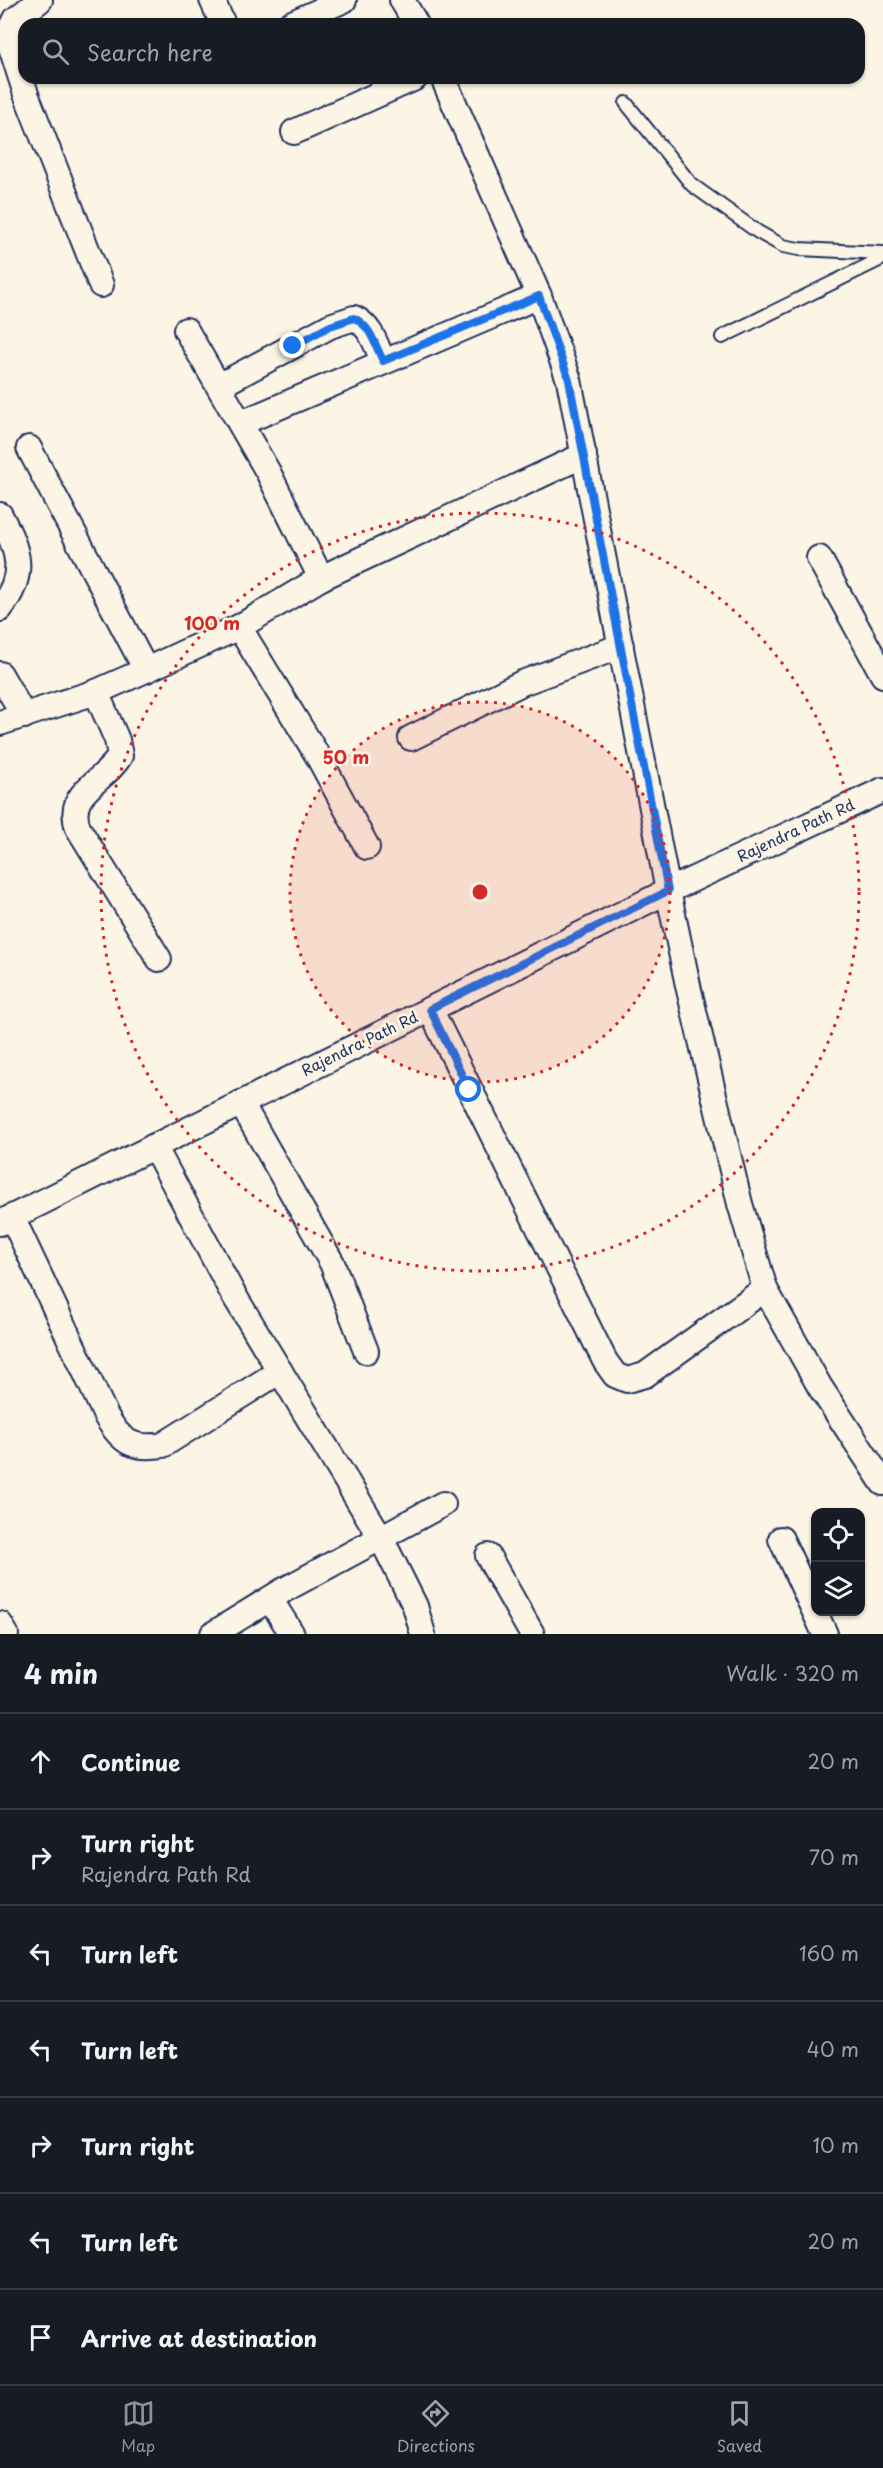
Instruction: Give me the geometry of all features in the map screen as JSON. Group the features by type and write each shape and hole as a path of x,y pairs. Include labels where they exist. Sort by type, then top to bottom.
{"street":[{"path":"18,71 4,31 40,0"},
{"path":"212,0 220,18"},
{"path":"304,18 344,0"},
{"path":"402,0 412,18"},
{"path":"23,84 101,285"},
{"path":"294,132 402,84"},
{"path":"446,84 539,296 569,380 668,891 738,1194 765,1289 820,1387 883,1483"},
{"path":"241,423 539,296"},
{"path":"219,386 330,326 354,318 362,322 369,331 383,361"},
{"path":"186,330 241,423 321,578"},
{"path":"29,448 146,670"},
{"path":"0,723 96,693 239,627 321,578 584,455"},
{"path":"0,515 17,552 17,575 12,593 0,609"},
{"path":"819,558 883,675"},
{"path":"239,627 319,758 367,847"},
{"path":"411,738 522,683 621,646"},
{"path":"0,674 24,716"},
{"path":"96,693 117,740 120,756 113,768 80,798 73,815 84,838 159,959"},
{"name":"Rajendra Path Rd","path":"6,1220 668,891 882,793"},
{"path":"430,1009 529,1212 605,1361 615,1375 627,1380 645,1375 765,1289"},
{"path":"241,1103 327,1254 366,1351"},
{"path":"154,1146 232,1292 381,1538 415,1606 423,1634"},
{"path":"6,1220 106,1416 116,1432 129,1443 145,1448 163,1444 280,1371"},
{"path":"213,1634 270,1599 443,1504"},
{"path":"781,1539 825,1634"},
{"path":"488,1556 532,1634"},
{"path":"270,1599 292,1634"},
{"path":"0,1624 6,1634"}],"lane":[{"path":"626,103 692,185 758,232 783,246 799,249 883,254"},
{"path":"723,337 883,258"}],"route":[{"path":"293,346 330,326 354,318 362,322 369,331 383,361 539,296 569,380 668,891 430,1009 469,1090"}]}
